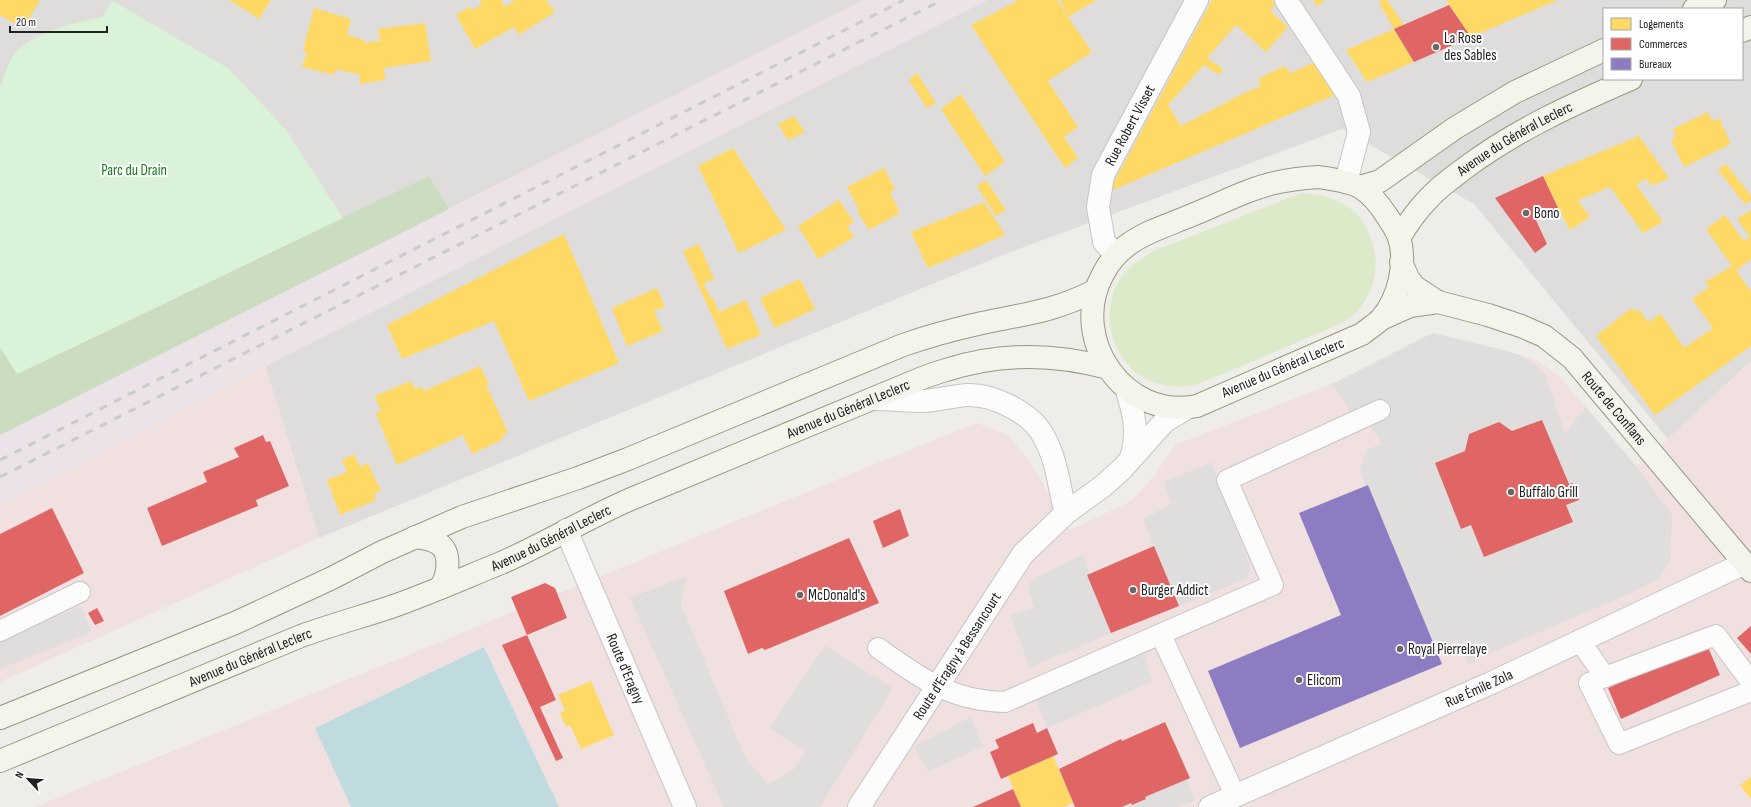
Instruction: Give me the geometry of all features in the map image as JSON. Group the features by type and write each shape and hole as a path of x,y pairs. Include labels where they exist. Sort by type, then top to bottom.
{"main road":[{"path":"1696,8 1715,0"},
{"name":"Avenue du Général Leclerc","path":"1353,185 1380,180 1455,128 1515,92 1603,50"},
{"name":"Avenue du Général Leclerc","path":"1399,238 1413,216 1431,196 1473,162 1504,141 1540,121 1579,101 1629,80"},
{"name":"Avenue du Général Leclerc","path":"1318,177 1353,185 1373,197 1382,208 1399,238 1401,274 1390,304 1381,319 1362,334 1197,406 1172,408 1144,400 1126,388 1108,368 1098,350 1092,324 1092,307 1096,290 1103,273 1116,255 1140,237 1261,187 1296,178 1318,177"},
{"name":"Route de Conflans","path":"1401,262 1408,278 1415,287 1438,302 1488,315 1521,326 1544,336 1572,358 1748,567"},
{"path":"0,718 242,620 382,552 455,520 571,481 903,345 950,330 1038,313 1057,307 1096,290"},
{"name":"Route de Conflans","path":"1381,319 1410,306 1438,302"},
{"name":"Avenue du Général Leclerc","path":"0,760 333,624 392,606 467,577 503,562 631,499 872,399 946,370 974,362 1001,358 1034,356 1056,357 1108,368"},
{"path":"440,588 446,577 447,569 443,539 446,531 455,520"},
{"path":"414,537 423,538 438,543 442,546 451,568 467,577"}],"street":[{"name":"Rue Robert Visset","path":"1116,255 1104,242 1098,207 1103,175 1197,0"},
{"path":"1286,0 1349,96 1359,132 1353,185"},
{"path":"1126,388 1136,426 1135,446 1130,461"},
{"path":"872,399 924,401 967,395 984,396 1014,408 1032,422 1044,436 1053,457 1066,513"},
{"name":"Route d'Eragny à Bessancourt","path":"859,807 1024,554 1066,513 1103,486 1130,461 1165,421 1187,408"},
{"name":"Route d'Eragny","path":"566,530 685,807"},
{"name":"Rue Émile Zola","path":"1210,807 1491,683 1580,640 1748,567"}],"lane":[{"path":"878,648 916,675 937,687 966,698 986,702 1005,702 1273,585 1227,480 1380,410"},
{"path":"0,631 80,592"},
{"path":"1161,635 1235,795"},
{"path":"1751,682 1716,635 1589,683 1618,744 1751,692"},
{"path":"1580,640 1605,677"}],"shaded area":[{"path":"0,0 864,0 0,435"},
{"path":"864,0 987,0 265,366 0,505 0,435"},
{"path":"987,0 1751,0 1751,361 1668,439 1474,204 1342,129 1000,256 319,538 265,366"},
{"path":"1433,333 1499,349 1538,361 1561,378 1636,466 1668,439 1751,361 1751,807 35,807 978,423 1009,436 1029,460 1070,530 1131,501 1155,475 1175,445 1332,384"},
{"path":"1433,333 1520,355 1536,365 1546,376 1565,434 1586,407 1636,466 1672,515 1670,561 1660,578 1636,591 1481,657 1469,665 1458,640 1436,650 1368,485 1365,486 1360,469 1367,449 1382,445 1365,417 1354,422 1347,407 1332,384"},
{"path":"265,366 319,538 0,682 0,505"},
{"path":"1212,462 1225,502 1250,564 1249,572 1247,578 1241,581 1179,606 1143,519 1171,504 1164,482"},
{"path":"1083,554 1090,574 1087,575 1111,633 1030,668 1010,616 1034,607 1028,590 1030,582"},
{"path":"686,576 681,604 745,757 768,784 794,769 806,751 769,728 825,646 893,688 820,807 724,807 630,598"},
{"path":"81,606 92,632 0,669 0,641"},
{"path":"1144,652 1152,682 1047,728 1036,700"},
{"path":"971,717 983,746 929,772 914,746"},
{"path":"1186,779 1195,800 1178,807 1123,807"}],"green space":[{"name":"Parc du Drain","path":"113,1 229,69 286,130 343,218 17,374 0,347 0,87 13,56 24,45 44,33 79,22 102,17"},
{"path":"429,176 449,209 0,435 0,347 18,374"},
{"path":"1301,193 1322,196 1340,202 1349,207 1363,221 1368,231 1375,253 1375,274 1369,295 1356,313 1332,328 1195,385 1168,386 1159,384 1144,378 1132,369 1122,357 1115,344 1111,329 1110,314 1112,298 1117,284 1125,273 1139,260 1156,250"}],"water":[{"path":"484,647 559,807 351,807 315,728"}],"building: Logements":[{"path":"0,0 40,0 23,28 0,15"},
{"path":"229,0 271,0 259,19"},
{"path":"501,0 505,7 515,0 546,0 555,12 519,35 514,27 475,49 456,15 469,7 472,10 481,5 480,1"},
{"path":"1019,0 1057,0 1092,52 1048,81 1078,127 1064,137 1078,158 1065,168 971,25"},
{"path":"1060,0 1097,0 1068,17"},
{"path":"1212,0 1271,0 1276,4 1270,11 1288,27 1266,52 1236,25 1207,58 1223,69 1219,75 1204,65 1168,105 1181,126 1244,93 1261,86 1258,79 1284,66 1291,73 1319,60 1335,95 1113,190 1112,186"},
{"path":"1313,0 1325,0 1317,6"},
{"path":"1382,0 1387,0 1404,25 1394,29 1379,3"},
{"path":"1446,0 1558,0 1471,37"},
{"path":"314,8 351,19 347,35 364,40 364,43 380,41 378,29 425,23 431,61 384,68 385,80 359,84 360,75 336,69 334,75 302,67 307,52 303,50"},
{"path":"1394,29 1414,62 1367,82 1346,50"},
{"path":"917,73 936,103 927,108 909,80"},
{"path":"961,94 1005,162 985,176 941,109"},
{"path":"1708,112 1712,121 1719,118 1731,144 1684,167 1671,140 1676,137 1673,129"},
{"path":"794,116 805,132 788,140 778,124"},
{"path":"1639,136 1669,178 1652,186 1647,179 1636,184 1663,222 1643,233 1610,187 1578,200 1590,217 1570,230 1543,176"},
{"path":"733,148 786,230 739,253 698,166"},
{"path":"1726,164 1751,196 1751,201 1745,204 1718,170"},
{"path":"884,168 895,189 890,192 900,213 869,230 857,211 859,210 847,187"},
{"path":"986,180 1006,210 996,216 977,186"},
{"path":"839,200 854,222 847,226 854,237 818,259 798,226"},
{"path":"984,202 1005,235 928,268 911,232"},
{"path":"1751,210 1751,259 1736,271 1751,291 1751,346 1655,415 1596,336 1630,309 1640,311 1648,322 1661,314 1684,348 1713,328 1692,299 1709,287 1705,282 1732,266 1706,229 1725,215 1744,241 1750,237 1737,219"},
{"path":"564,234 619,363 529,401 494,321 402,359 387,325"},
{"path":"699,244 714,279 704,283 710,298 712,296 719,312 746,300 761,335 727,349 683,251"},
{"path":"800,279 815,309 775,328 760,298"},
{"path":"657,288 665,307 654,311 663,331 627,346 612,308"},
{"path":"480,366 489,384 486,385 508,432 502,436 504,439 472,454 463,435 397,465 376,414 381,411 375,396 411,381 415,389 421,387 424,391"},
{"path":"354,454 360,467 368,463 381,491 374,494 376,500 340,515 327,480 347,472 342,460"},
{"path":"591,681 614,735 581,749 570,725 566,727 560,713 565,710 558,695"},
{"path":"1053,756 1073,803 1064,807 1021,807 1008,776"},
{"path":"1751,777 1751,799 1740,785"}],"building: Commerces":[{"path":"1449,5 1471,37 1414,62 1394,29"},
{"name":"Bono","path":"1543,176 1558,208 1535,218 1547,244 1535,253 1495,198"},
{"name":"Buffalo Grill","path":"1542,420 1569,484 1573,483 1579,500 1566,505 1573,522 1484,557 1471,525 1461,529 1435,463 1465,451 1469,434 1499,422 1512,431"},
{"path":"263,435 266,442 270,441 289,486 256,500 258,506 162,546 147,508 207,482 203,472 239,457 234,448"},
{"path":"52,508 84,573 0,616 0,534"},
{"path":"900,509 909,536 883,548 873,521"},
{"name":"McDonald's","path":"849,538 879,603 765,650 762,648 748,654 724,591"},
{"name":"Burger Addict","path":"1154,546 1179,606 1111,633 1087,575"},
{"path":"545,583 555,588 567,618 527,635 511,597"},
{"path":"97,608 104,621 95,625 88,613"},
{"path":"1751,626 1751,654 1737,638"},
{"path":"527,635 556,700 540,707 563,758 556,761 502,645"},
{"path":"1707,645 1720,675 1621,719 1608,688"},
{"path":"1165,722 1190,778 1145,797 1146,799 1132,805 1131,803 1122,807 1075,807 1059,769 1121,739 1122,741"},
{"path":"1033,723 1037,733 1047,728 1058,754 1001,779 990,752 999,748 995,740"},
{"path":"1013,789 1021,807 973,807"}],"building: Bureaux":[{"path":"1368,485 1442,664 1240,748 1208,671 1341,615 1299,513"}],"railway":[{"path":"0,460 904,0"},
{"path":"0,477 942,0"}],"place":[{"name":"La Rose des Sables","path":"1436,47"},
{"name":"Bono","path":"1526,213"},
{"name":"Buffalo Grill","path":"1511,492"},
{"name":"Burger Addict","path":"1133,590"},
{"name":"McDonald's","path":"800,595"},
{"name":"Royal Pierrelaye","path":"1400,649"},
{"name":"Elicom","path":"1299,680"}]}
